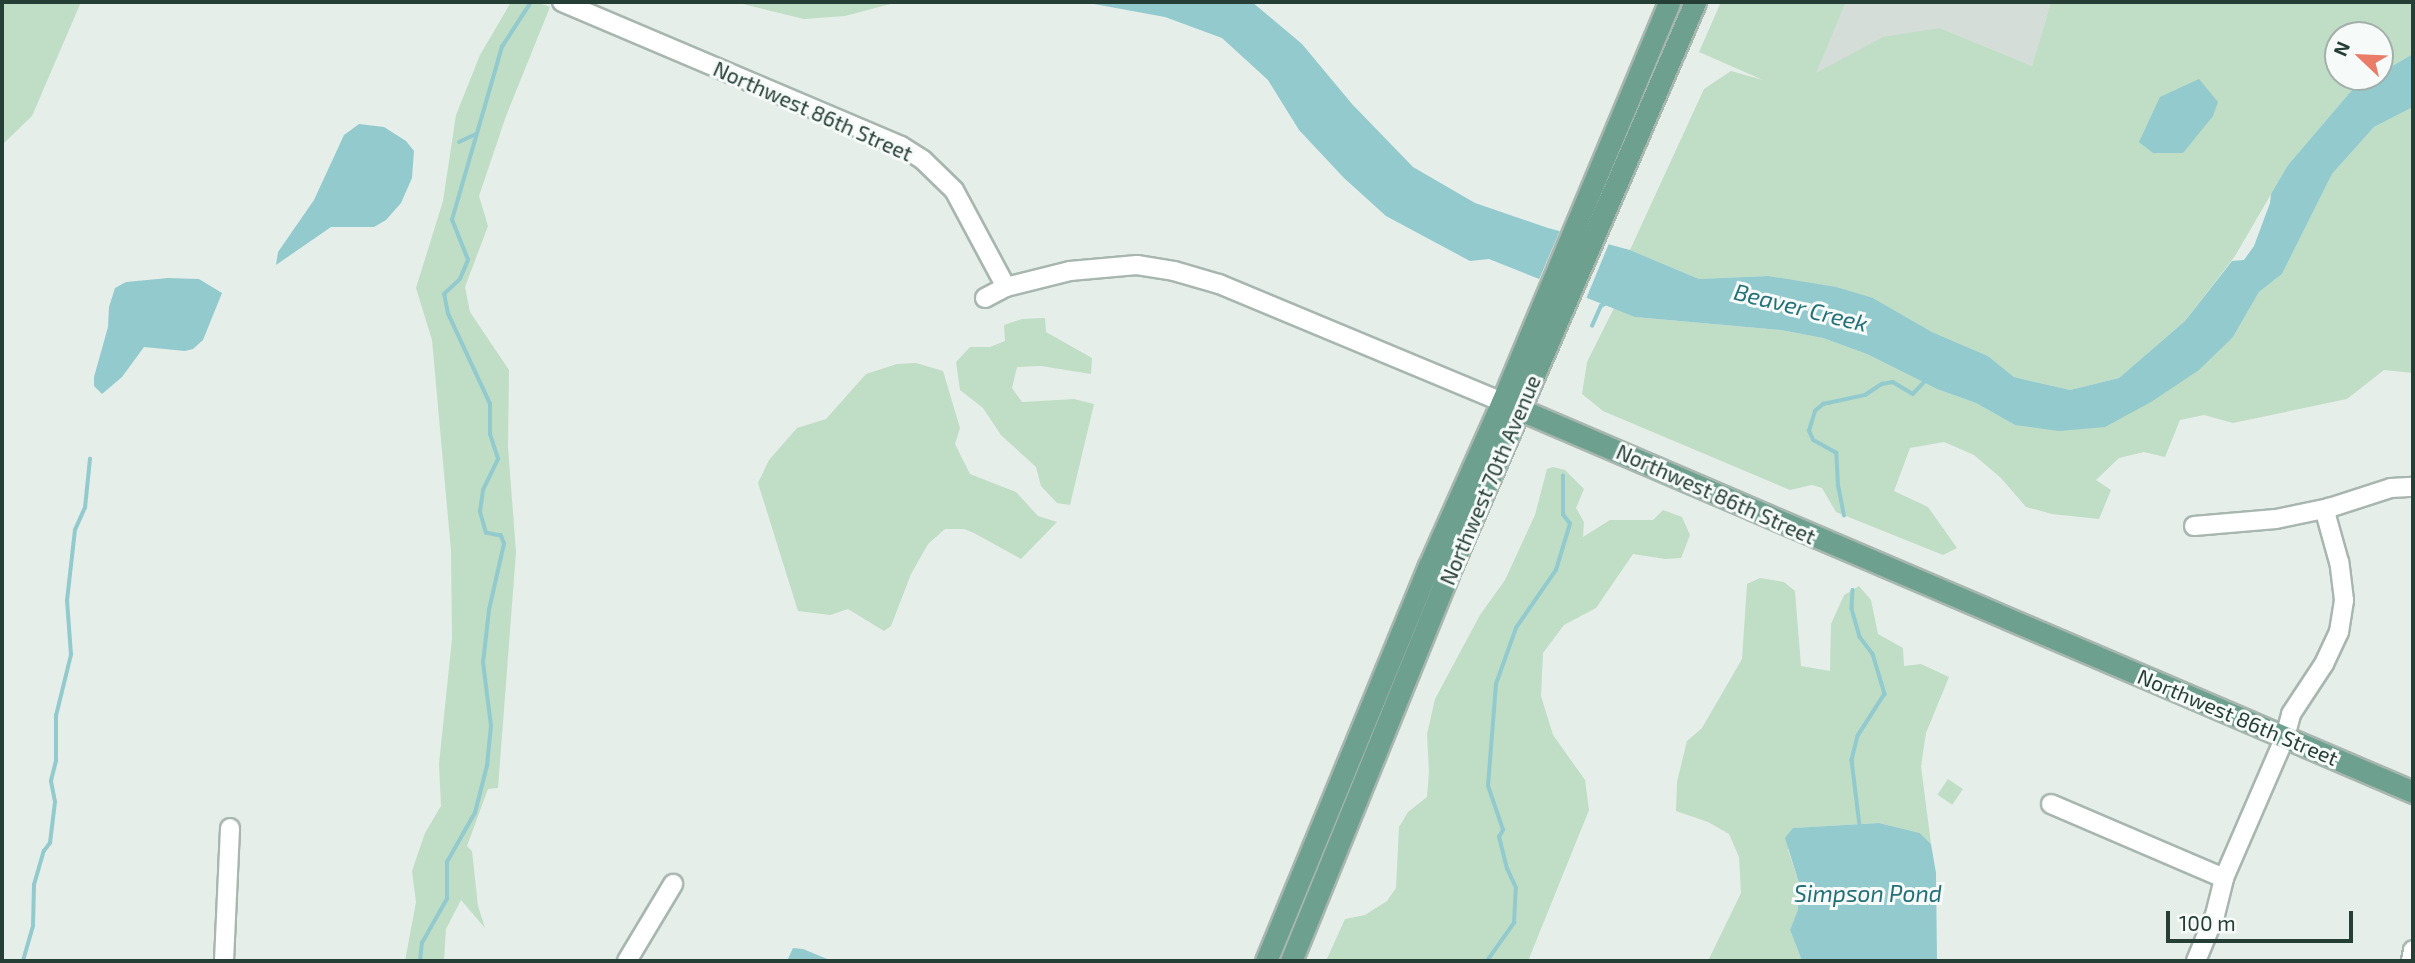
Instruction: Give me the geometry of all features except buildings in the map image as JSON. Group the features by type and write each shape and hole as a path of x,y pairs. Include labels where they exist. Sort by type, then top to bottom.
{"main road":[{"name":"Northwest 70th Avenue","path":"1295,952 1510,406 1535,318 1669,2"},
{"name":"Northwest 70th Avenue","path":"1266,961 1429,566 1510,406 1556,327 1695,2"},
{"name":"Northwest 86th Street","path":"1510,406 2413,792"}],"street":[{"name":"Northwest 86th Street","path":"562,2 901,146 923,160 954,190 1006,287"},
{"name":"Northwest 86th Street","path":"985,298 1006,287 1103,267 1137,265 1174,271 1219,284 1510,406"},
{"path":"2194,526 2276,519 2329,508 2391,488 2413,487"},
{"path":"2196,961 2215,915 2224,878 2300,696 2324,664 2339,632 2344,600 2339,562 2326,515 2329,508"},
{"path":"2051,804 2224,878"},
{"path":"224,961 230,828"},
{"path":"627,961 673,884"},
{"path":"1278,934 1295,952"},
{"path":"2411,961 2413,950"}],"shaded area":[{"path":"1846,2 2051,2 2032,66 1940,28 1815,74"}],"green space":[{"path":"2,2 81,2 32,116 2,145"},
{"path":"511,2 537,2 550,7 506,116 479,196 488,226 465,287 470,312 509,370 508,447 516,552 498,788 488,789 467,846 472,851 478,906 485,928 461,900 446,929 444,961 405,961 416,902 412,871 425,833 441,806 439,764 452,639 451,551 432,340 416,288 443,201 456,115 480,55"},
{"path":"735,2 898,2 845,16 804,19"},
{"path":"1721,2 1846,2 1816,73 1883,37 1940,28 2032,66 2051,2 2413,2 2413,54 2394,65 2394,21 2324,21 2324,91 2351,91 2288,165 2235,256 2185,321 2119,378 2070,390 2014,377 1988,356 1932,332 1873,298 1768,276 1699,279 1630,250 1704,89 1731,71 1763,80 1699,52"},
{"path":"2413,107 2413,373 2384,370 2347,399 2233,423 2204,415 2180,420 2165,457 2144,452 2119,458 2096,480 2111,490 2099,519 2052,514 2026,507 2001,478 1974,455 1944,442 1910,448 1894,491 1928,507 1957,548 1943,555 1836,512 1822,488 1812,485 1790,490 1603,411 1582,394 1587,362 1615,306 1635,317 1781,330 1823,338 1867,354 1937,389 1976,403 2015,425 2233,337 2259,292 2282,274 2332,174 2374,127"},
{"path":"1045,318 1046,332 1092,358 1091,374 1041,366 1017,367 1012,388 1022,402 1074,399 1094,404 1070,505 1057,503 1041,486 1036,467 1001,435 983,408 960,390 956,362 970,347 990,347 1005,341 1004,325 1022,319"},
{"path":"916,363 943,371 960,428 955,444 970,474 1016,492 1038,516 1057,522 1021,559 964,529 945,529 928,544 911,574 891,626 884,631 848,609 830,615 798,611 758,483 769,460 797,428 826,419 866,374 897,364"},
{"path":"1553,467 1565,470 1584,489 1576,508 1584,522 1583,537 1610,520 1653,520 1663,510 1682,517 1690,535 1681,558 1665,559 1633,554 1596,608 1564,625 1543,653 1541,696 1553,735 1585,780 1589,810 1528,961 1326,961 1345,919 1365,915 1387,901 1396,888 1399,827 1408,812 1427,797 1427,734 1435,699 1480,615 1505,580 1535,515 1547,469"},
{"path":"1760,578 1784,582 1795,591 1801,666 1830,671 1831,624 1844,595 1859,586 1871,600 1878,634 1903,648 1904,666 1921,664 1949,677 1926,733 1921,766 1931,844 1920,833 1879,823 1794,828 1788,850 1799,883 1799,910 1790,930 1802,961 1708,961 1741,893 1739,857 1729,834 1708,822 1676,811 1677,782 1687,741 1702,728 1742,659 1747,584"},
{"path":"1948,779 1963,789 1952,805 1937,795"}],"water":[{"name":"Beaver Creek","path":"1083,2 1252,2 1302,44 1352,104 1413,167 1475,203 1548,228 1630,250 1699,279 1768,276 1836,287 1873,298 1932,332 1988,356 2014,377 2070,390 2119,378 2185,321 2232,261 2244,260 2254,246 2271,194 2288,165 2351,91 2394,91 2394,65 2413,54 2413,107 2374,127 2332,174 2282,274 2259,292 2233,337 2199,370 2151,402 2105,427 2059,431 2015,425 1976,403 1937,389 1867,354 1823,338 1781,330 1635,317 1489,259 1470,261 1386,216 1344,178 1299,130 1268,80 1222,38 1165,17"},
{"path":"2199,79 2218,102 2213,116 2183,153 2153,153 2139,142 2160,97"},
{"path":"359,124 384,127 406,141 414,151 412,178 401,203 386,220 374,227 331,227 276,265 278,252 314,200 344,135"},
{"path":"168,278 199,279 222,293 203,340 193,349 185,351 144,347 122,377 102,394 94,386 94,377 108,327 109,307 115,288 126,282"},
{"name":"Simpson Pond","path":"1879,823 1920,833 1931,844 1936,873 1937,961 1802,961 1790,930 1798,910 1799,883 1785,838 1793,828"},
{"path":"793,948 803,949 832,961 787,961"}],"pier":[{"path":"1561,228 1610,241 1586,299 1538,282"}],"waterway":[{"path":"420,961 422,943 447,899 447,862 475,813 487,766 491,726 483,663 489,610 504,544 501,536 486,533 480,512 483,490 498,459 490,435 490,404 448,314 444,294 460,279 468,260 452,220 502,47 531,2"},
{"path":"2,13 2,21"},
{"path":"459,142 476,134"},
{"path":"1592,326 1601,306 1608,302"},
{"path":"1844,516 1838,486 1836,453 1813,440 1809,431 1815,411 1823,404 1865,395 1882,384 1893,382 1913,394 1926,380"},
{"path":"23,961 33,926 34,885 44,851 50,843 55,802 51,781 56,761 56,716 71,655 67,601 75,530 85,508 90,459"},
{"path":"1487,961 1514,923 1516,888 1507,869 1499,837 1503,830 1488,786 1496,684 1516,628 1556,570 1570,524 1563,515 1563,476"},
{"path":"1853,590 1852,609 1860,637 1873,654 1885,694 1858,736 1852,760 1860,826"}]}
